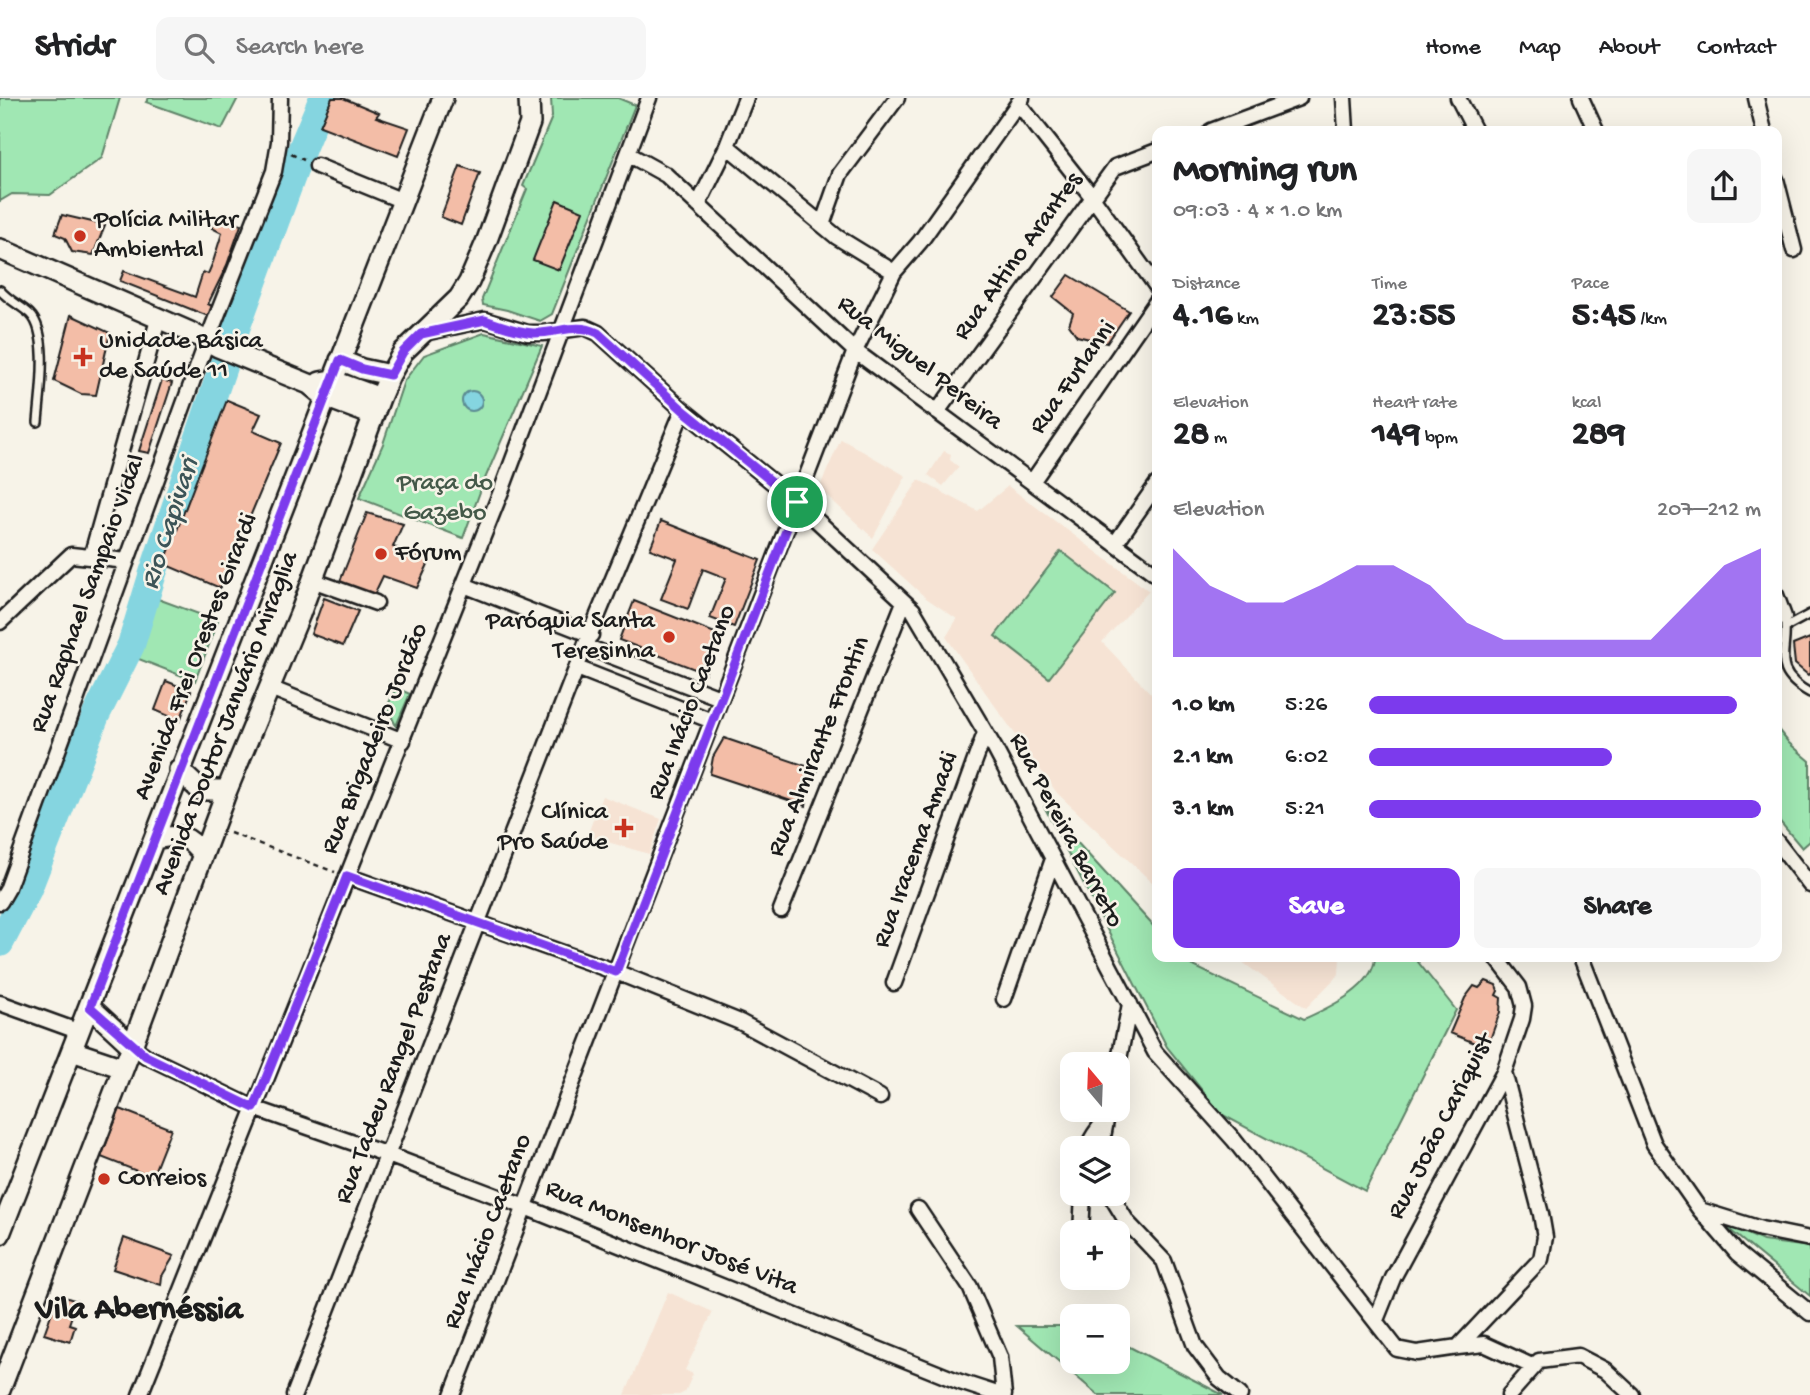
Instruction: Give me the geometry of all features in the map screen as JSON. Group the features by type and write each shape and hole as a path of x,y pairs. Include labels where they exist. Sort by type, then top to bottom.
{"main road":[{"name":"Avenida Frei Orestes Girardi","path":"0,1234 443,98"},
{"name":"Avenida Doutor Januário Miraglia","path":"0,1390 227,790 270,688 377,406 403,352 459,298 469,282 530,123 529,98"},
{"path":"0,249 243,358 309,384 377,406"},
{"path":"340,360 362,369 390,375"},
{"path":"179,770 200,790 227,790"},
{"path":"155,839 183,836 203,855"},
{"path":"90,1007 132,1046"},
{"path":"72,1051 123,1069"}],"street":[{"name":"Rua Raphael Sampaio Vidal","path":"0,902 7,890 127,561 213,344 274,171 279,142 280,98"},
{"name":"Rua Brigadeiro Jordão","path":"140,1395 464,585 649,98"},
{"path":"698,205 727,146 746,98"},
{"path":"822,225 840,174 897,98"},
{"path":"1223,126 1299,98"},
{"path":"1344,98 1346,126"},
{"path":"1458,98 1472,126"},
{"path":"1581,98 1594,126"},
{"path":"1756,98 1763,126"},
{"path":"1020,101 1152,280"},
{"name":"Rua Inácio Caetano","path":"452,1395 855,351 894,272 920,242 1020,101"},
{"path":"727,146 837,237 894,272"},
{"name":"Rua Altino Arantes","path":"937,412 1115,167 1152,153"},
{"name":"Rua Miguel Pereira","path":"628,154 666,175 855,351 1152,571"},
{"path":"315,166 403,201"},
{"path":"1782,203 1794,250"},
{"name":"Rua Furlanni","path":"1032,482 1152,308"},
{"path":"91,557 158,320"},
{"name":"Rua Pereira Barreto","path":"421,334 485,320 528,333 585,327 598,333 683,410 797,502 913,610 985,733 1155,1052 1234,1140 1398,1349 1417,1353 1458,1347"},
{"name":"Rua Tadeu Rangel Pestana","path":"294,1395 577,668 683,410"},
{"path":"1115,544 1152,491"},
{"path":"0,622 71,555 127,561"},
{"path":"312,580 376,603"},
{"path":"464,585 720,698"},
{"name":"Rua Almirante Frontin","path":"781,910 904,602"},
{"path":"1782,613 1785,622"},
{"path":"577,668 712,721"},
{"path":"270,688 402,741"},
{"name":"Rua Iracema Amadi","path":"894,983 985,733"},
{"path":"1782,849 1810,885"},
{"path":"1004,999 1053,859"},
{"path":"347,876 616,972 740,1022 880,1097"},
{"name":"Rua João Cariquist","path":"1376,1320 1393,1278 1504,1072 1524,1006 1519,987 1500,962"},
{"path":"1583,962 1654,1144 1700,1210 1737,1253 1810,1313"},
{"path":"0,1003 79,1032"},
{"path":"1120,1052 1130,1004"},
{"name":"Rua Monsenhor José Vita","path":"132,1046 146,1056 254,1108 525,1207 959,1388 1002,1395 1000,1357 970,1287 918,1209"},
{"path":"1458,1347 1541,1259 1545,1237 1504,1072"},
{"path":"1117,1206 1127,1222 1164,1261 1195,1346 1219,1378 1240,1395"},
{"path":"1700,1210 1761,1230 1810,1239"},
{"path":"1458,1347 1484,1344 1534,1367"},
{"path":"1509,1395 1539,1361 1577,1356 1605,1370 1632,1395"}],"lane":[{"path":"0,290 32,315 39,338 44,361 38,422"},
{"path":"1810,614 1785,622 1782,660 1794,680 1810,693"}],"path":[{"path":"291,154 315,166"},
{"path":"213,827 347,876"}],"shaded area":[{"path":"841,439 906,476 873,538 824,493 821,484"},
{"path":"944,451 951,454 950,460 959,467 943,486 928,475"},
{"path":"919,480 978,511 1008,486 1149,591 1102,642 1152,695 1152,882 1057,793 946,637 957,619 926,598 872,549"},
{"name":"Clínica Pro Saúde","path":"602,796 661,819 649,854 587,836"},
{"path":"1242,962 1340,962 1339,974 1306,1008"},
{"path":"668,1292 713,1312 685,1370 693,1374 685,1392 679,1395 625,1395"}],"green space":[{"path":"0,98 120,98 102,158 50,195 12,194 0,201"},
{"path":"149,98 238,98 222,129 146,102"},
{"path":"551,98 618,98 635,105 552,314 540,321 483,305 482,299 527,189 523,186 552,117"},
{"name":"Praça do Gazebo","path":"484,333 542,346 484,481 463,538 359,498 383,444 404,381 424,355"},
{"path":"1061,551 1115,593 1049,678 995,636"},
{"path":"158,599 218,621 195,681 136,658"},
{"path":"396,688 410,694 396,726 387,707"},
{"path":"1782,734 1810,761 1810,841 1802,848 1782,824"},
{"path":"1044,806 1152,925 1152,962 1185,962 1304,1019 1348,996 1367,978 1374,962 1418,962 1456,1010 1365,1191 1221,1114 1167,1047"},
{"path":"1719,1221 1763,1241 1810,1247 1810,1296"},
{"path":"1017,1326 1060,1326 1060,1363"},
{"path":"1130,1347 1223,1395 1098,1395 1073,1374 1130,1374"}],"water":[{"path":"472,391 479,394 482,401 479,408 472,411 465,408 462,401 465,394"}],"building":[{"path":"332,98 343,98 379,113 376,117 409,128 398,156 320,126"},
{"path":"460,166 480,173 461,225 441,217"},
{"path":"557,200 583,211 559,270 533,260"},
{"name":"Polícia Militar Ambiental","path":"62,215 105,225 93,255 72,252 65,238 55,234"},
{"path":"218,215 241,225 227,265 208,304 214,307 208,316 120,281 124,271 195,297 203,272 208,274 222,233 212,228"},
{"path":"1069,275 1129,311 1107,343 1077,336 1069,325 1073,313 1053,297"},
{"name":"Unidade Básica de Saúde 11","path":"71,315 110,333 96,395 81,394 54,381"},
{"path":"162,380 172,383 149,453 139,451"},
{"path":"227,400 261,414 253,431 281,443 220,588 164,564"},
{"name":"Fórum","path":"367,513 403,524 393,547 430,560 417,588 383,576 372,599 339,584"},
{"path":"661,521 760,560 734,627 710,618 726,578 703,569 688,609 661,599 677,559 650,549"},
{"path":"324,598 358,611 343,646 311,634"},
{"name":"Paróquia Santa Teresinha","path":"634,601 720,635 705,673 619,640"},
{"path":"1810,638 1808,675 1795,664 1793,645"},
{"path":"166,681 191,691 180,721 155,710"},
{"path":"724,738 818,770 808,787 806,806 710,774 713,757"},
{"path":"1486,981 1496,985 1496,995 1501,998 1500,1012 1487,1048 1450,1033 1465,998 1474,986 1479,988"},
{"path":"120,1109 171,1129 152,1177 101,1157"},
{"path":"124,1238 174,1256 162,1276 161,1285 113,1269"},
{"path":"58,1295 77,1301 69,1324 75,1326 70,1342 44,1334"}],"waterway":[{"name":"Rio Capivari","path":"0,943 28,889 96,715 131,645 234,334 323,98"}],"place":[{"name":"Polícia Militar Ambiental","path":"80,236"},
{"name":"Unidade Básica de Saúde 11","path":"83,357"},
{"name":"Fórum","path":"381,554"},
{"name":"Paróquia Santa Teresinha","path":"669,637"},
{"name":"Clínica Pro Saúde","path":"624,828"},
{"name":"Correios","path":"104,1179"}],"district":[{"name":"Vila Abernéssia","path":"139,1311"}],"route":[{"path":"485,320 528,333 585,327 598,333 683,410 797,502 616,972 347,876 254,1108 146,1056 90,1007 179,770 340,360 362,369 390,375 403,352 421,334 485,320"}]}
